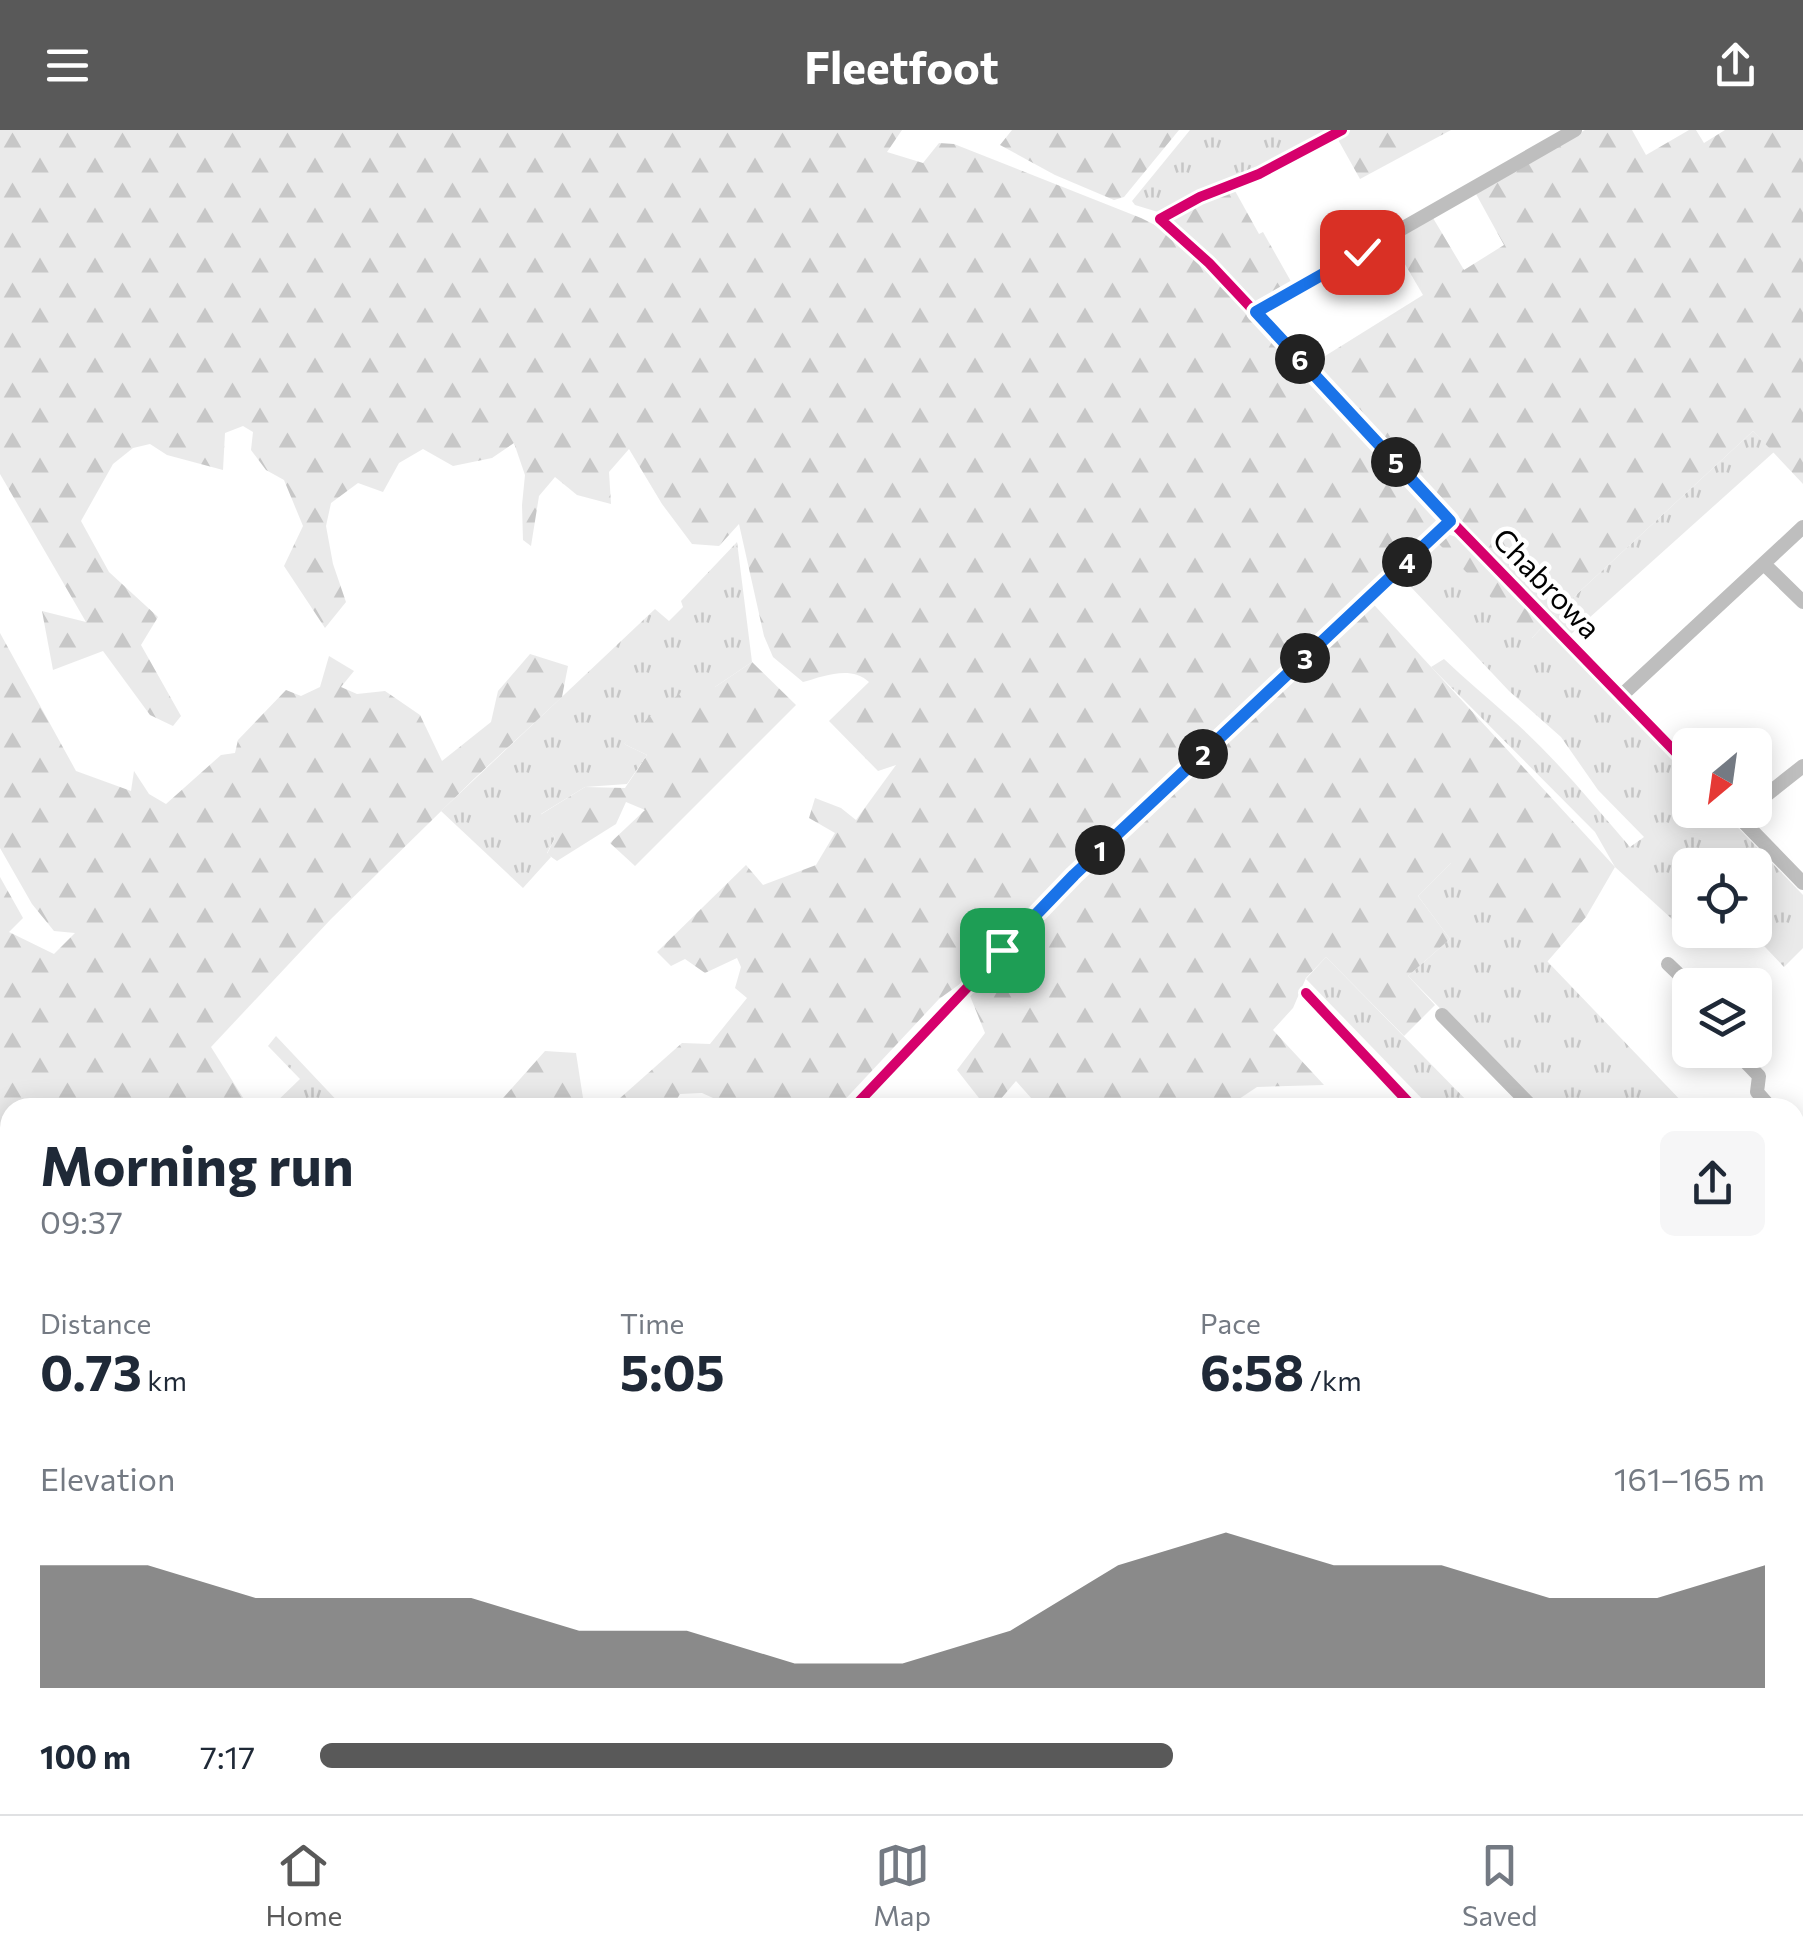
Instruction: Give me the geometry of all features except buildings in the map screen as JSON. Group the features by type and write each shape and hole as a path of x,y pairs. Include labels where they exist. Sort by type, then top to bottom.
{"street":[{"name":"Chabrowa","path":"1342,130 1259,174 1160,218 1209,263 1450,521 1672,747"},
{"path":"1256,312 1575,130"},
{"path":"866,1098 1074,875 1450,521"},
{"path":"1622,696 1803,527"},
{"path":"1764,564 1803,602"},
{"path":"1772,791 1803,766"},
{"path":"1754,828 1802,882"},
{"path":"1668,964 1672,968"},
{"path":"1306,993 1405,1098"},
{"path":"1442,1015 1523,1098"},
{"path":"1751,1068 1759,1076 1757,1092 1763,1098"}],"green space":[{"path":"0,130 902,130 887,152 923,163 939,143 954,144 1141,218 1157,226 1204,268 1442,516 1439,526 1365,595 1615,867 1586,917 1547,962 1451,863 1418,896 1450,939 1408,976 1435,1005 1404,1036 1326,957 1306,978 1293,1008 1273,1030 1324,1085 1257,1087 1240,1098 1031,1098 1016,1081 1002,1098 979,1098 957,1070 985,1033 964,981 939,999 846,1098 713,1098 702,1093 680,1094 678,1098 620,1098 682,1043 710,1044 747,998 735,988 741,967 737,958 705,973 685,959 671,966 657,952 746,865 763,885 816,865 835,833 809,818 815,798 841,808 856,820 896,765 878,771 829,721 869,682 846,673 803,682 773,657 764,636 739,524 719,546 692,544 629,449 609,472 611,504 577,495 555,477 539,496 531,546 523,540 525,475 514,443 492,458 453,466 423,449 399,463 383,492 358,483 331,503 326,526 346,602 325,628 284,566 303,526 284,480 266,470 251,450 253,432 243,426 225,433 223,470 167,455 150,444 133,448 113,464 81,521 109,572 158,617 141,645 181,716 173,726 150,715 103,651 53,670 42,611 86,622 0,474"},
{"path":"1012,130 1179,130 1124,197 1114,200 1055,175 1000,145"},
{"path":"1190,130 1330,130 1241,177 1158,212 1135,205 1132,201"},
{"path":"1347,130 1451,130 1360,179 1336,136"},
{"path":"1585,130 1632,130 1646,155 1689,130 1696,130 1704,143 1725,130 1803,130 1803,484 1753,431 1551,618 1309,366 1423,295 1392,242 1433,218 1464,270 1504,245 1476,194"},
{"path":"1234,189 1293,285 1263,302 1253,301 1171,224 1171,216"},
{"path":"1753,431 1774,452 1569,636 1551,618"},
{"path":"1430,534 1532,638 1544,625 1672,759 1672,828 1738,828 1758,848 1672,848 1672,919 1615,867 1595,832 1431,667 1444,659 1525,731 1630,847 1644,837 1598,790 1561,737 1509,691 1393,568"},
{"path":"1447,534 1463,539 1544,625 1531,639 1438,543"},
{"path":"737,542 752,662 715,687 690,687 624,744 647,755 627,784 585,787 541,814 555,838 547,853 551,857 523,888 441,811 655,609 669,621 683,607 681,601"},
{"path":"0,633 76,771 131,791 134,771 149,794 166,804 221,755 235,753 238,740 286,690 301,696 320,687 329,656 354,671 341,687 357,694 385,691 420,715 442,761 491,722 498,691 530,654 568,666 562,697 331,919 211,1047 243,1098 0,1098 0,877 23,918 9,932 54,954 75,933 54,931 32,904 0,848"},
{"path":"752,662 796,705 635,866 610,843 645,810 626,802 616,824 557,861 547,854 555,838 540,815 585,787 625,788 647,755 624,744 650,716 690,686 715,687"},
{"path":"1452,862 1678,1098 1529,1098 1408,976 1450,939 1418,896"},
{"path":"1772,863 1803,895 1803,948 1784,967 1766,948 1772,948"},
{"path":"1326,957 1464,1098 1421,1098 1306,979"},
{"path":"276,1036 335,1098 280,1098 300,1079 268,1046"},
{"path":"545,1051 576,1053 583,1098 503,1098"}],"cycle path":[{"path":"1342,130 1259,174 1200,197 1160,219 1209,263 1672,748"},
{"path":"862,1098 1074,875 1451,521"},
{"path":"1306,993 1405,1098"}],"route":[{"path":"1002,950 1074,875 1450,521 1256,312 1362,252"}]}
